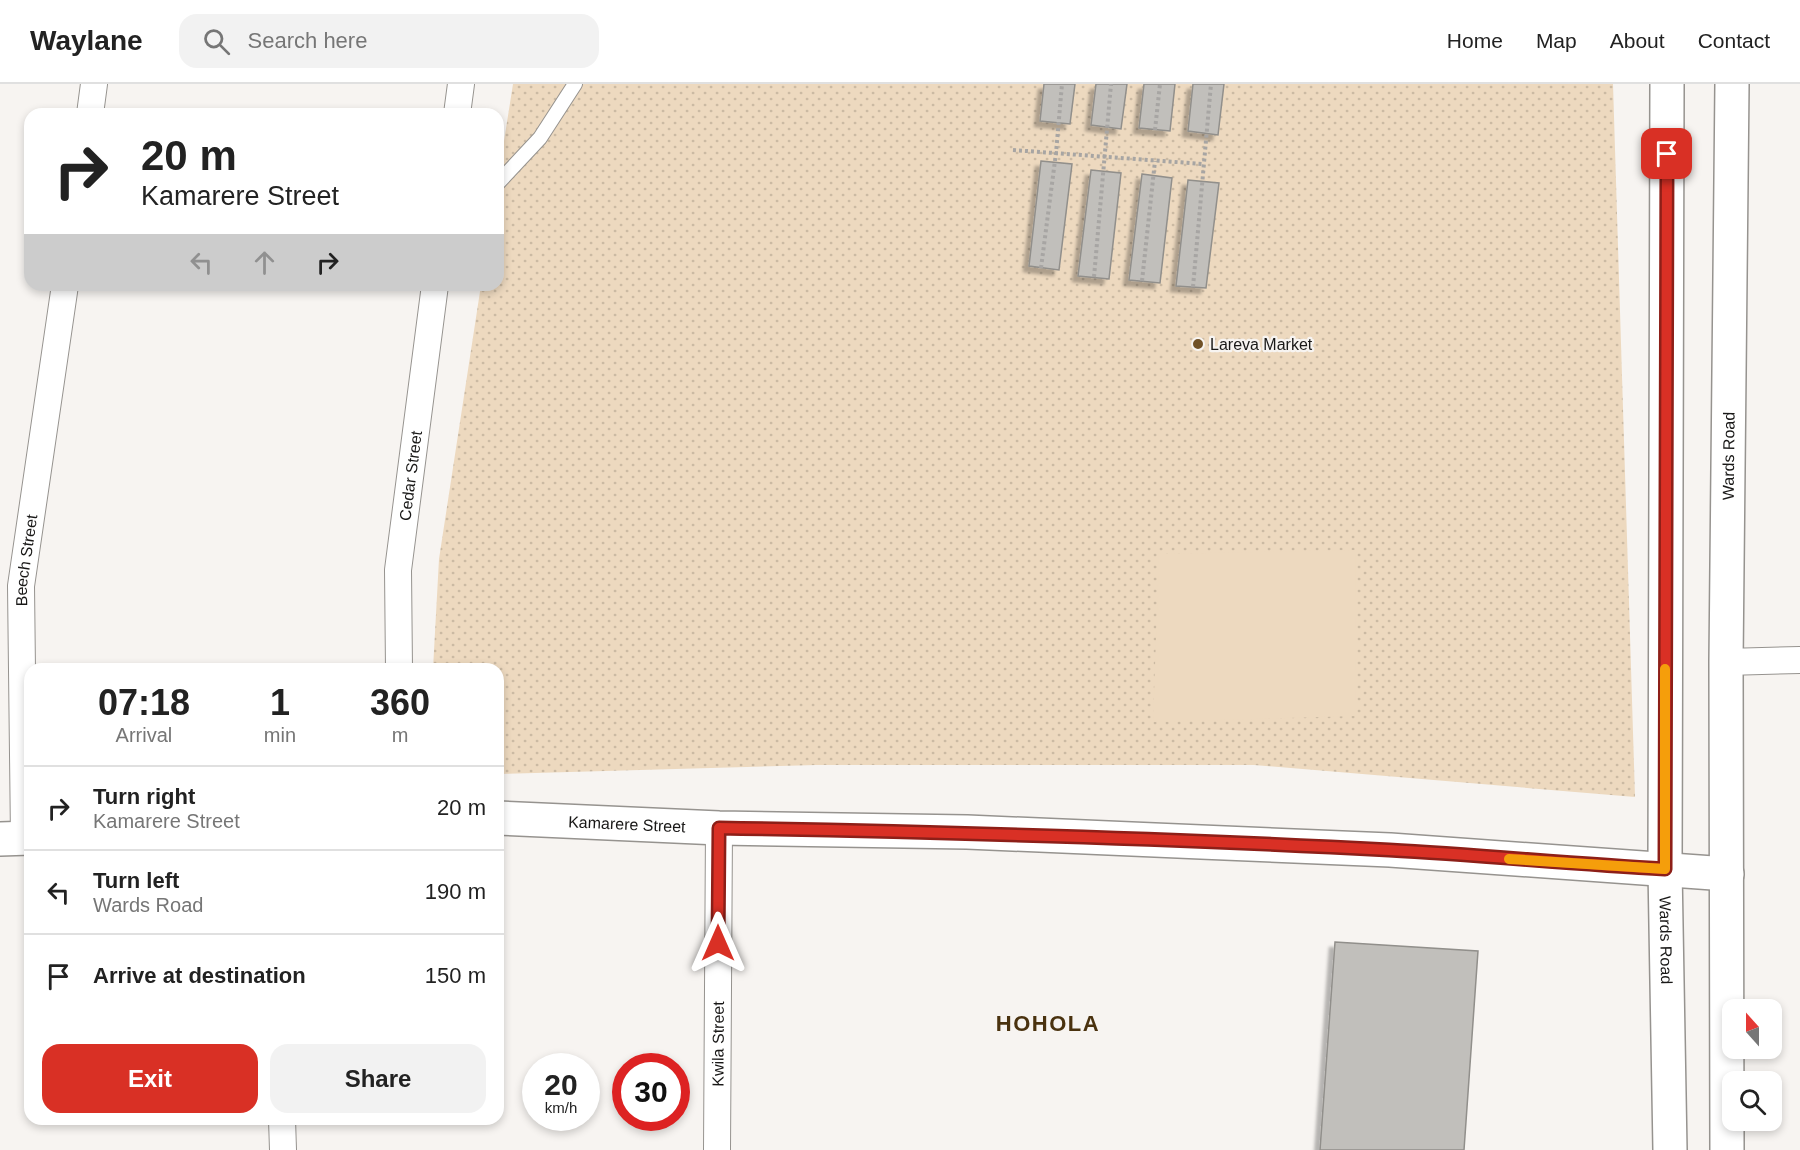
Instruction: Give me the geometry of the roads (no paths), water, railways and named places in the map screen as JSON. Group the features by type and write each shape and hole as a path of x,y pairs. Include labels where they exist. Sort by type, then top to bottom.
{"main road":[{"name":"Wards Road","path":"1667,84 1665,869 1670,1150"},
{"name":"Wards Road","path":"1727,1150 1726,662 1732,84"},
{"name":"Kamarere Street","path":"504,818 719,828 967,832 1390,850 1727,874"}],"street":[{"path":"91,108 94,84"},
{"path":"458,108 461,84"},
{"name":"Beech Street","path":"18,838 21,586 64,291"},
{"name":"Cedar Street","path":"399,663 398,570 434,291"},
{"path":"1726,662 1800,660"},
{"name":"Kwila Street","path":"717,1150 719,828"},
{"path":"282,1125 283,1150"}],"lane":[{"path":"504,177 540,138 575,84"}],"place":[{"name":"Lareva Market","path":"1198,344"}],"district":[{"name":"HOHOLA","path":"1048,1023"}]}
